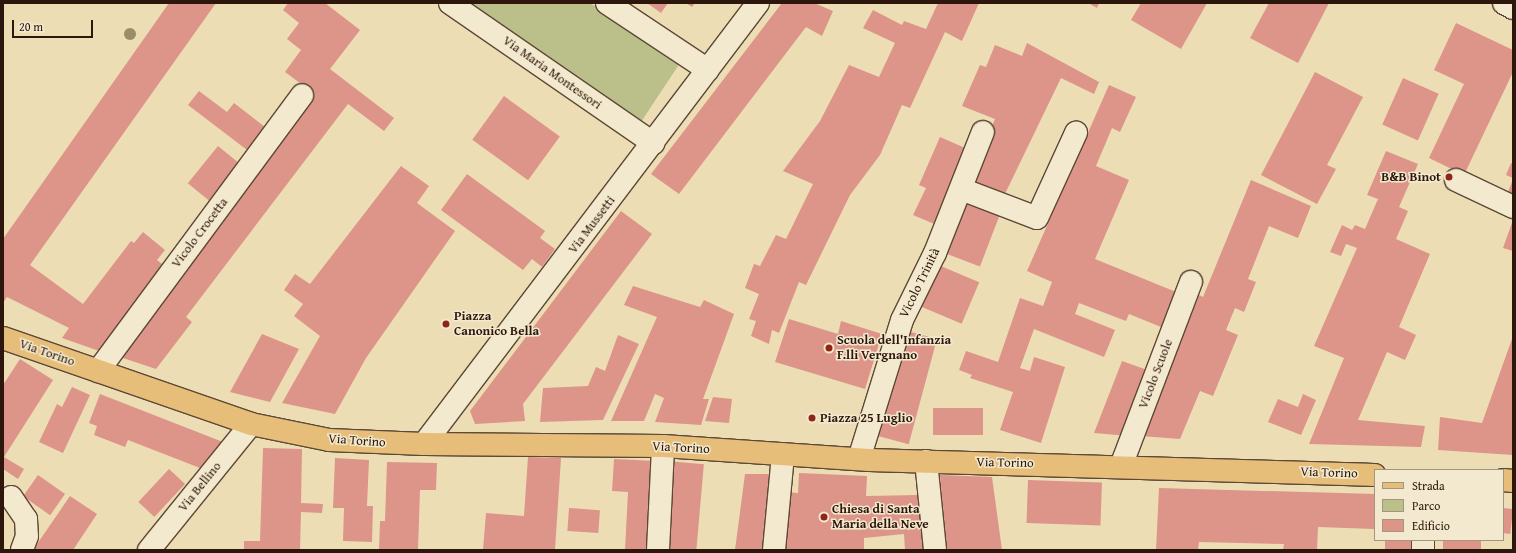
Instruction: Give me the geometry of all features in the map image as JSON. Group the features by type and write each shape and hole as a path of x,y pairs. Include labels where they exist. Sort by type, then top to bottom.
{"main road":[{"name":"Via Torino","path":"3,338 251,424 329,440 424,444 663,446 860,459 1374,475"}],"street":[{"name":"Via Maria Montessori","path":"450,3 653,143"},
{"path":"607,3 708,70"},
{"name":"Via Mussetti","path":"424,444 758,3"},
{"path":"1504,3 1513,8"},
{"name":"Vicolo Crocetta","path":"98,371 302,95"},
{"name":"Vicolo Trinità","path":"860,459 902,320 935,253 984,132"},
{"path":"961,189 1037,218 1076,133"},
{"path":"1456,180 1513,207"},
{"name":"Vicolo Scuole","path":"1121,466 1191,282"},
{"name":"Via Bellino","path":"149,550 251,424"},
{"path":"658,550 663,446"},
{"path":"774,550 783,454"},
{"path":"926,461 935,550"},
{"path":"11,497 26,519 27,536 22,550"}],"green space":[{"path":"466,3 590,3 680,63 639,125"}],"building":[{"path":"169,3 216,3 30,265 83,304 131,241 134,243 143,232 165,250 157,260 167,268 105,353 62,338 69,328 7,297 3,303 3,239"},
{"path":"288,3 325,3 360,30 330,69 394,118 384,131 348,104 186,317 192,322 156,369 114,355 312,92 285,72 301,50 287,39 299,23 283,10"},
{"path":"647,3 668,3 661,13"},
{"path":"686,3 695,3 692,7"},
{"path":"782,3 814,3 833,11 822,36 806,27 679,194 651,174"},
{"path":"938,3 979,3 962,41 945,32 910,108 902,105 880,155 850,195 806,285 799,282 779,333 772,330 769,344 751,336 756,321 749,319 759,294 745,288 754,264 760,266 776,235 786,239 813,184 783,171 820,121 849,65 879,77 895,43 863,28 873,10 902,25 904,21 926,29"},
{"path":"1088,3 1099,3 1097,8"},
{"path":"1141,3 1207,3 1181,49 1131,20"},
{"path":"1269,3 1329,3 1298,63 1250,38"},
{"path":"1456,23 1513,50 1513,72 1464,175 1429,158 1464,84 1434,70"},
{"path":"1027,43 1099,82 1094,94 1061,78 1003,198 968,181 995,119 962,106 980,65 986,67 995,45 1022,56"},
{"path":"1315,72 1363,97 1327,165 1336,169 1317,204 1261,175"},
{"path":"1403,78 1439,94 1418,140 1382,125"},
{"path":"1109,85 1136,97 1120,132 1112,128 1096,166 1129,180 1095,259 1181,294 1166,329 1129,314 1126,321 1079,303 1075,314 1115,330 1104,357 1034,329 1020,368 1030,371 1034,357 1065,367 1041,443 1000,430 1013,392 970,378 972,375 959,370 966,351 998,362 1020,298 1043,306 1052,282 1027,271"},
{"path":"199,91 227,112 234,103 269,130 251,153 188,105"},
{"path":"504,96 560,137 528,180 472,140"},
{"path":"940,137 972,151 939,226 913,215 926,188 919,185"},
{"path":"218,146 243,166 213,203 188,183"},
{"path":"1386,151 1418,164 1399,207 1408,211 1396,239 1430,254 1399,327 1416,335 1405,360 1387,352 1358,420 1425,426 1421,447 1309,444 1344,358 1314,346 1357,248 1346,244 1341,256 1330,252 1342,225 1352,230 1355,225 1365,229 1378,199 1367,195"},
{"path":"1511,163 1513,164 1513,178 1506,175"},
{"path":"401,166 429,186 417,203 455,231 366,358 335,414 282,403 320,336 294,316 303,304 284,290 295,274 310,284"},
{"path":"467,174 545,231 540,238 555,249 542,267 532,259 523,270 441,210"},
{"path":"1513,179 1513,197 1507,195"},
{"path":"1251,180 1311,206 1298,238 1269,226 1248,279 1256,282 1244,312 1235,308 1226,330 1238,335 1213,396 1200,391 1180,439 1141,436 1199,295 1203,297"},
{"path":"963,199 1000,213 980,267 943,252"},
{"path":"621,211 652,234 523,404 525,421 475,424 470,411"},
{"path":"1513,220 1513,251 1503,248"},
{"path":"936,264 979,282 962,324 918,305"},
{"path":"633,286 700,307 704,300 734,314 703,399 709,399 701,425 655,422 664,398 655,394 644,421 611,421 657,317 624,305"},
{"name":"Scuola dell'Infanzia F.lli Vergnano","path":"789,319 838,334 841,321 882,334 865,389 775,362"},
{"path":"907,331 937,339 909,444 879,436"},
{"path":"262,334 299,349 270,402 230,392"},
{"path":"618,335 639,344 603,420 540,422 543,388 588,386 596,367 605,371"},
{"path":"1513,336 1513,455 1438,450 1440,417 1482,423"},
{"path":"20,359 53,380 4,457 24,469 18,479 3,469 3,385"},
{"path":"1122,361 1153,372 1129,436 1094,433"},
{"path":"72,387 90,395 63,453 39,442 57,404 62,407"},
{"path":"100,394 223,442 200,468 128,440 125,447 94,435 97,426 89,423"},
{"path":"1303,394 1316,400 1301,435 1268,422 1278,399 1298,407"},
{"path":"713,397 732,399 729,423 705,421"},
{"path":"933,408 983,408 983,435 933,435"},
{"path":"263,448 302,449 301,503 323,504 322,513 301,512 300,550 244,550 244,541 260,541"},
{"path":"528,457 561,458 555,550 483,550 486,513 524,516"},
{"path":"335,458 369,460 367,506 373,506 372,542 343,541 344,508 333,508"},
{"path":"614,459 657,461 652,550 625,550 628,492 612,491"},
{"path":"667,461 704,464 696,550 659,550"},
{"path":"387,462 437,463 436,490 420,490 418,550 379,550 380,521 385,521"},
{"path":"169,469 185,484 154,517 138,502"},
{"name":"Chiesa di Santa Maria della Neve","path":"799,473 867,476 866,496 918,495 924,550 905,550 904,534 864,538 864,550 782,550 784,492 798,493"},
{"path":"745,474 775,474 767,550 735,550"},
{"path":"38,475 65,494 50,515 23,496"},
{"path":"940,475 992,477 1002,550 946,550"},
{"path":"1028,480 1102,483 1100,526 1026,523"},
{"path":"1159,488 1374,494 1374,529 1318,527 1317,550 1283,550 1284,544 1199,542 1198,550 1156,550"},
{"path":"70,496 97,514 73,550 33,550"},
{"path":"569,508 600,510 598,533 567,531"},
{"path":"1504,508 1513,509 1510,534 1504,533"},
{"path":"1385,541 1412,541 1412,550 1385,550"},
{"path":"1443,541 1481,541 1481,550 1443,550"}],"place":[{"name":"B&B Binot","path":"1449,177"},
{"name":"Piazza Canonico Bella","path":"446,324"},
{"name":"Scuola dell'Infanzia F.lli Vergnano","path":"829,348"},
{"name":"Piazza 25 Luglio","path":"812,418"},
{"name":"Chiesa di Santa Maria della Neve","path":"824,517"}]}
